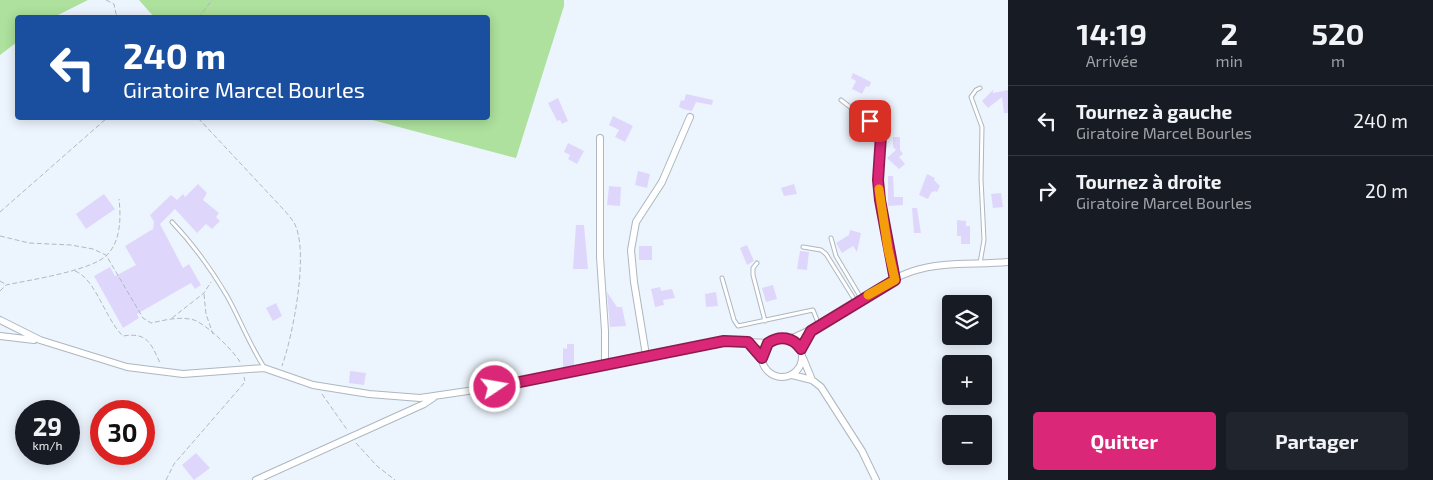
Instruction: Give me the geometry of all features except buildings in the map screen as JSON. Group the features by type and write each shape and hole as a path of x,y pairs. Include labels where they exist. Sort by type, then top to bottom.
{"street":[{"path":"646,356 634,282 631,250 636,222 662,182 690,117"},
{"path":"600,138 600,257 605,331 605,364"},
{"path":"0,320 40,340 110,363 164,373 202,373 243,368 264,368 313,385 333,389 387,396 433,398 724,341 768,343 779,338 790,339 811,331 859,300 914,270 1008,262"},
{"path":"811,331 801,349 802,357 812,380"},
{"path":"0,336 40,340"},
{"path":"790,339 801,349"},
{"path":"748,342 762,358 764,365 772,374 779,377 792,375 812,380 821,387 852,435 876,480"},
{"path":"762,358 768,343"},
{"path":"792,375 800,367 802,357"},
{"path":"256,480 424,404 433,398"}],"lane":[{"path":"980,88 971,97 982,127 984,240 980,264"},
{"path":"841,100 876,127 881,135 878,180 895,280"},
{"path":"172,222 193,243 226,295 264,368"},
{"path":"832,238 836,256 859,300"},
{"path":"803,247 821,250 826,254 859,300"},
{"path":"757,263 753,268 752,275 765,321"},
{"path":"722,278 734,320 738,326 813,310 820,325"}],"path":[{"path":"106,0 114,4 117,15"},
{"path":"200,15 212,0"},
{"path":"0,212 106,120"},
{"path":"200,120 285,211 296,226 301,265 293,319 280,372"},
{"path":"0,291 6,285 74,271 106,255 118,230 121,217 119,199"},
{"path":"0,236 29,243 71,245 92,249 106,255 143,318 152,323 171,319 195,320 236,355 243,368 245,382 174,464 166,480"},
{"path":"74,271 83,274 113,327 123,336 136,334 143,336 155,351 164,373"},
{"path":"171,319 204,293 214,277"},
{"path":"0,281 6,285"},
{"path":"204,293 206,314 214,335"}],"green space":[{"path":"0,0 88,0 58,15 15,15 15,44 0,55"},
{"path":"139,0 564,0 564,6 516,158 373,120 490,120 490,15 152,15"}],"slow traffic":[{"path":"868,295 884,284 895,280 888,249 879,189"}],"route":[{"path":"495,387 724,341 748,342 762,358 768,343 779,338 790,339 801,349 811,331 884,284 895,280 888,249 878,180 882,143 881,135 870,121"}]}
